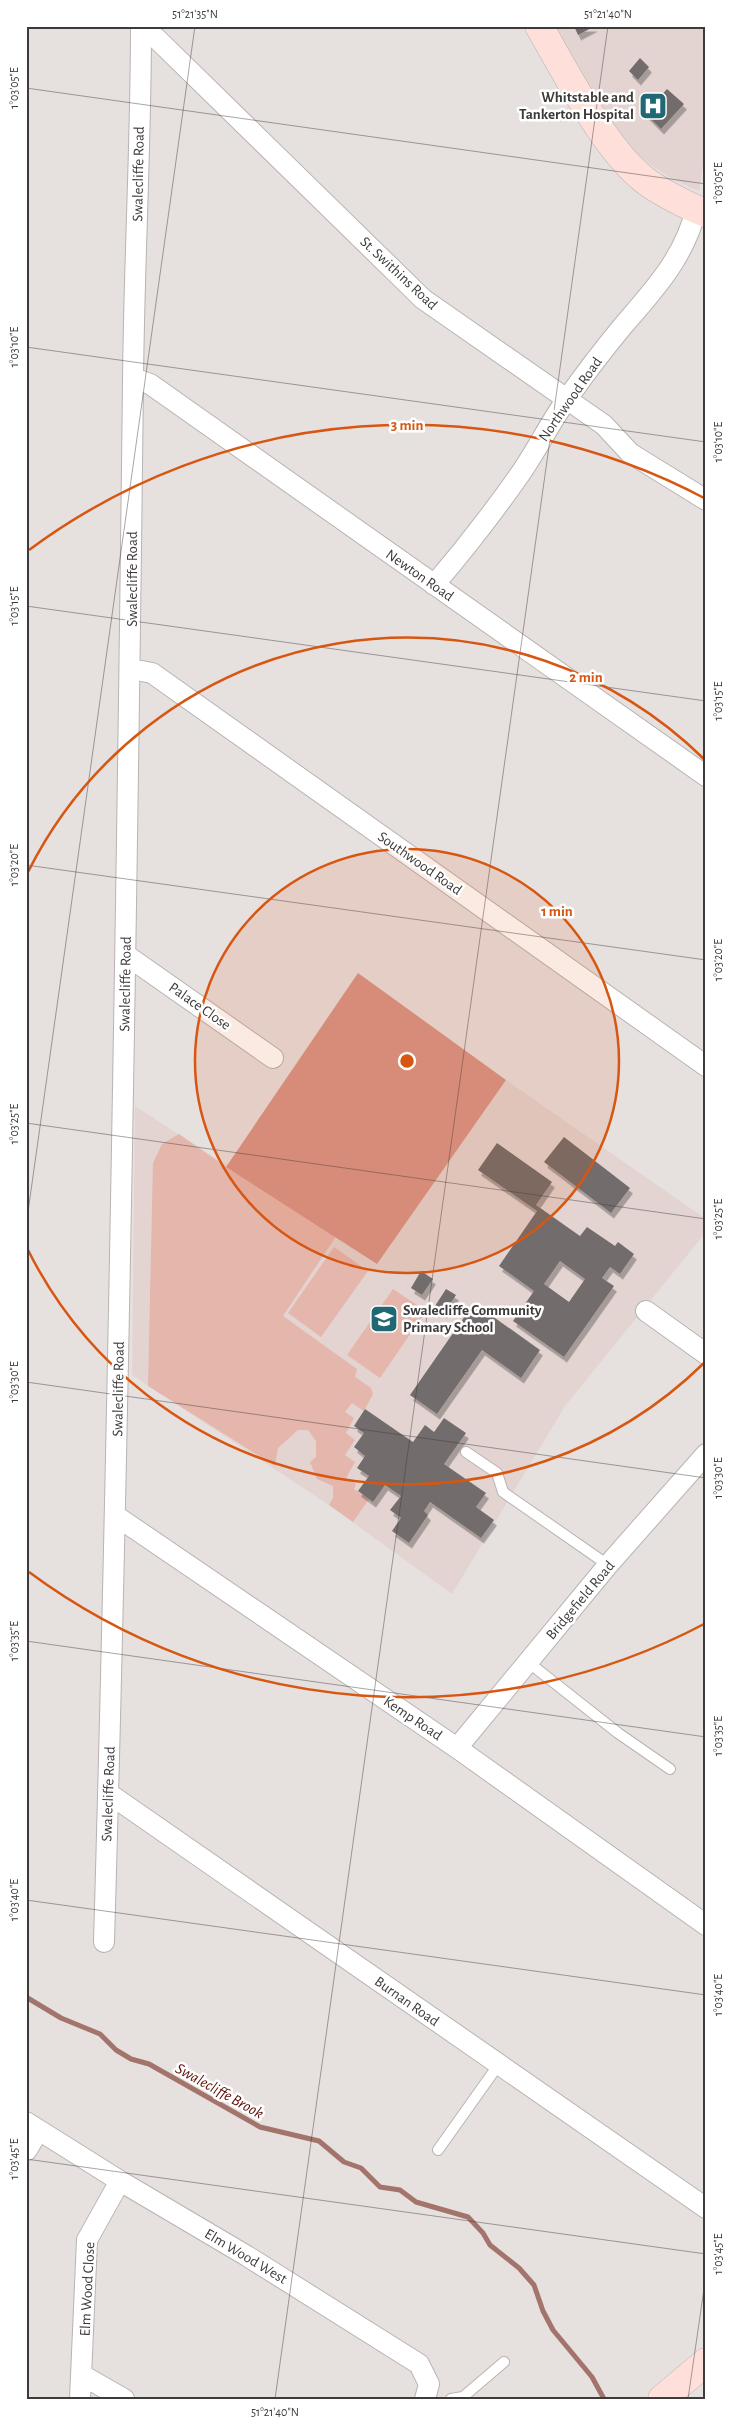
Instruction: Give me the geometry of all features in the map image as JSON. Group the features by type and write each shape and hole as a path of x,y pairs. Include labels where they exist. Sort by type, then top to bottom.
{"street":[{"path":"539,26 601,129 621,156 642,179 701,211"},
{"name":"Swalecliffe Road","path":"101,1945 108,1793 116,1516 131,669 133,378 141,30"},
{"name":"St. Swithins Road","path":"141,30 156,38 423,299 604,425 630,453 706,500"},
{"name":"Northwood Road","path":"434,585 518,476 567,400 616,335 664,277 701,211"},
{"name":"Newton Road","path":"133,378 150,384 706,776"},
{"name":"Southwood Road","path":"131,669 152,673 706,1066"},
{"name":"Palace Close","path":"126,955 274,1057"},
{"path":"646,1311 706,1354"},
{"name":"Bridgefield Road","path":"457,1748 608,1565 706,1454"},
{"name":"Kemp Road","path":"116,1516 457,1748 706,1925"},
{"name":"Burnan Road","path":"108,1793 706,2208"},
{"name":"Elm Wood West","path":"27,2150 32,2126 120,2181 247,2256 419,2364 428,2384 425,2399"},
{"name":"Elm Wood Close","path":"80,2399 87,2240 120,2181"},
{"path":"662,2399 706,2362"},
{"path":"82,2375 124,2399"}],"lane":[{"path":"466,1452 497,1473 503,1492 608,1565"},
{"path":"528,1662 618,1733 670,1769"},
{"path":"438,2150 499,2064"},
{"path":"451,2399 463,2397 504,2362"}],"shaded area":[{"name":"Whitstable and Tankerton Hospital","path":"554,26 706,26 706,145 699,191 670,178 640,157 618,133 581,79"},
{"path":"358,973 506,1080 377,1264 226,1167"},
{"name":"Swalecliffe Community Primary School","path":"506,1080 706,1219 706,1232 565,1406 452,1594 329,1505 132,1375 135,1106 377,1263"},
{"path":"179,1134 226,1167 337,1235 283,1316 357,1369 355,1377 371,1388 373,1394 364,1411 352,1403 345,1412 354,1418 346,1433 355,1440 345,1455 355,1462 346,1478 356,1484 354,1489 369,1499 353,1522 329,1505 333,1498 333,1486 317,1479 310,1462 316,1457 316,1441 308,1430 298,1430 278,1448 275,1466 148,1386 153,1163 162,1144"},
{"path":"334,1247 368,1271 321,1337 288,1313"},
{"path":"393,1289 426,1311 380,1378 347,1355"}],"building":[{"path":"574,26 595,26 578,35"},
{"path":"640,58 649,67 638,80 629,71"},
{"path":"667,89 684,104 661,129 645,113"},
{"path":"564,1137 630,1188 611,1213 544,1162"},
{"path":"497,1143 552,1182 536,1205 580,1236 587,1227 615,1246 618,1242 634,1254 620,1274 610,1267 602,1278 614,1286 564,1357 513,1321 534,1291 499,1266 537,1211 478,1170","holes":["560,1261 585,1279 569,1302 544,1284"]},
{"path":"421,1271 433,1279 422,1295 411,1288"},
{"path":"446,1289 456,1295 444,1313 435,1306"},
{"path":"474,1303 540,1350 521,1378 482,1350 437,1414 410,1395"},
{"path":"365,1409 413,1442 425,1425 434,1432 444,1418 466,1433 444,1464 486,1493 476,1507 494,1520 481,1538 430,1502 424,1511 428,1515 409,1543 392,1531 401,1518 390,1510 401,1496 385,1485 373,1502 358,1491 369,1476 357,1468 365,1456 354,1447 364,1433 354,1426"}],"waterway":[{"name":"Swalecliffe Brook","path":"26,1997 61,2018 100,2034 116,2050 131,2059 149,2064 260,2127 319,2141 344,2162 361,2168 380,2187 400,2190 416,2202 468,2217 483,2233 490,2245 519,2268 534,2285 543,2311 553,2330 592,2377 604,2399"}],"place":[{"name":"Whitstable and Tankerton Hospital","path":"653,106"},
{"name":"Swalecliffe Community Primary School","path":"384,1319"}]}
